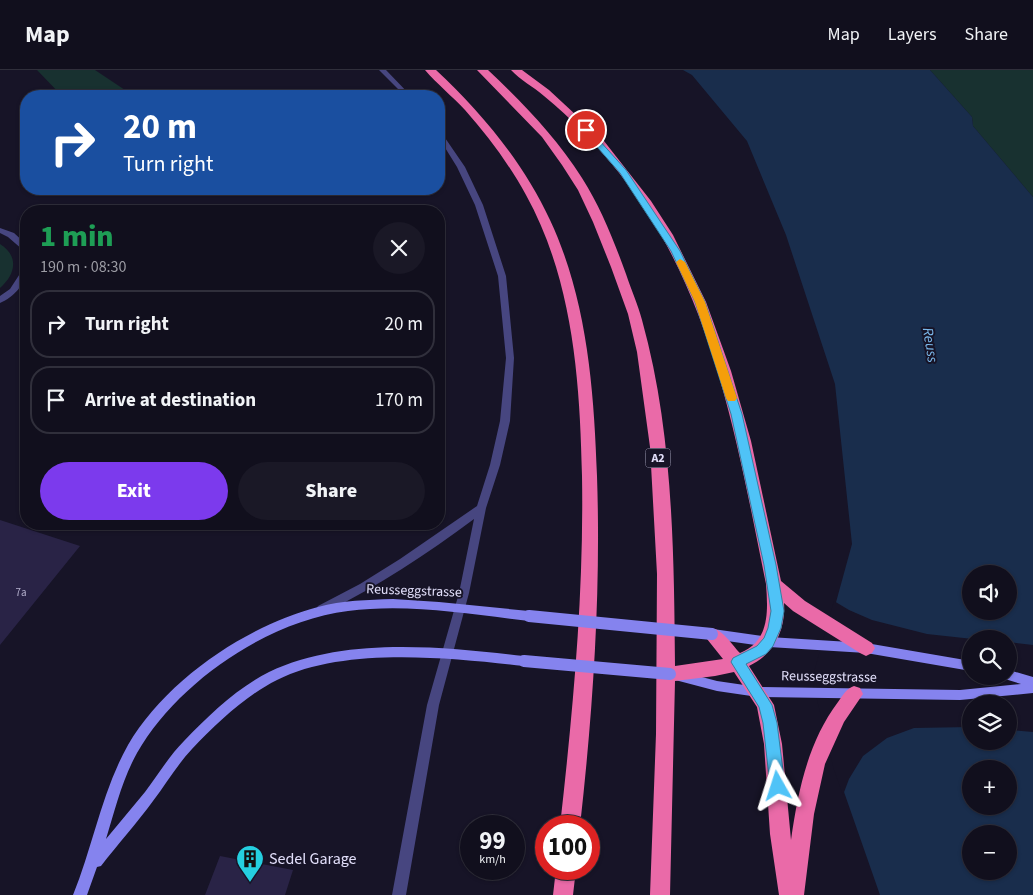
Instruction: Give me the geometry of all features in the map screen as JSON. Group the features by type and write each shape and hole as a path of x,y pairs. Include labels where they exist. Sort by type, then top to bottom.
{"highway":[{"path":"430,70 458,96 486,127 512,161 528,189 560,261 571,295 582,351 588,413 591,566 571,815"},
{"name":"A2","path":"482,70 508,94 547,138 577,180 606,236 636,320 653,399 663,505 666,612 666,747 660,895"},
{"path":"516,70 541,87 576,119 608,153 645,203 675,251 700,302 738,423 774,584 777,611 775,628 762,650 737,662 714,670 670,674"},
{"path":"774,584 799,606 866,648"},
{"path":"712,634 737,662 765,705 770,723 778,786 780,834 789,895"},
{"path":"794,895 807,791 829,729 839,711 854,694"},
{"path":"563,895 565,880"}],"main road":[{"name":"Reusseggstrasse","path":"80,895 92,866 115,791 133,750 154,718 203,672 239,647 276,627 314,613 347,606 402,604 712,634 768,642 866,648 962,664"},
{"name":"Reusseggstrasse","path":"92,866 143,804 186,747 228,708 262,683 287,670 329,659 410,652 447,653 670,674 718,686 758,692 960,695 1033,688"},
{"path":"1017,677 1033,682"}],"street":[{"path":"382,70 402,90"},
{"path":"399,895 433,705 459,609 482,508 495,465 505,421 510,358 502,276 479,205 461,167 445,142"},
{"path":"0,230 11,235 20,243"},
{"path":"0,300 13,291 20,280"},
{"path":"314,613 351,595 394,570 482,508"}],"green space":[{"path":"37,70 95,70 125,90 56,90"},
{"path":"930,70 1033,70 1033,197 973,126 972,117"},
{"path":"0,244 10,254 13,265 9,277 0,288"}],"water":[{"name":"Reuss","path":"683,70 930,70 972,117 973,126 1033,197 1033,895 880,895 836,769 815,679 852,544 835,384 786,235 747,141 692,75"}],"pier":[{"path":"834,601 872,620 927,634 962,638 962,685 1017,685 1017,643 1033,645 1033,732 1017,731 1017,695 962,695 962,727 914,728 887,738 863,756 849,779 843,795 834,770 812,679"}],"building":[{"path":"0,520 20,526 20,530 31,530 80,546 0,645"},
{"name":"Sedel Garage","path":"220,856 293,870 285,895 205,895"}],"slow traffic":[{"path":"680,262 700,302 731,398"}],"place":[{"name":"Sedel Garage","path":"250,883"}],"route":[{"path":"586,130 623,172 675,251 700,302 736,414 755,492 777,602 775,628 768,642 762,650 753,656 737,662 765,705 770,723 778,786"}]}
